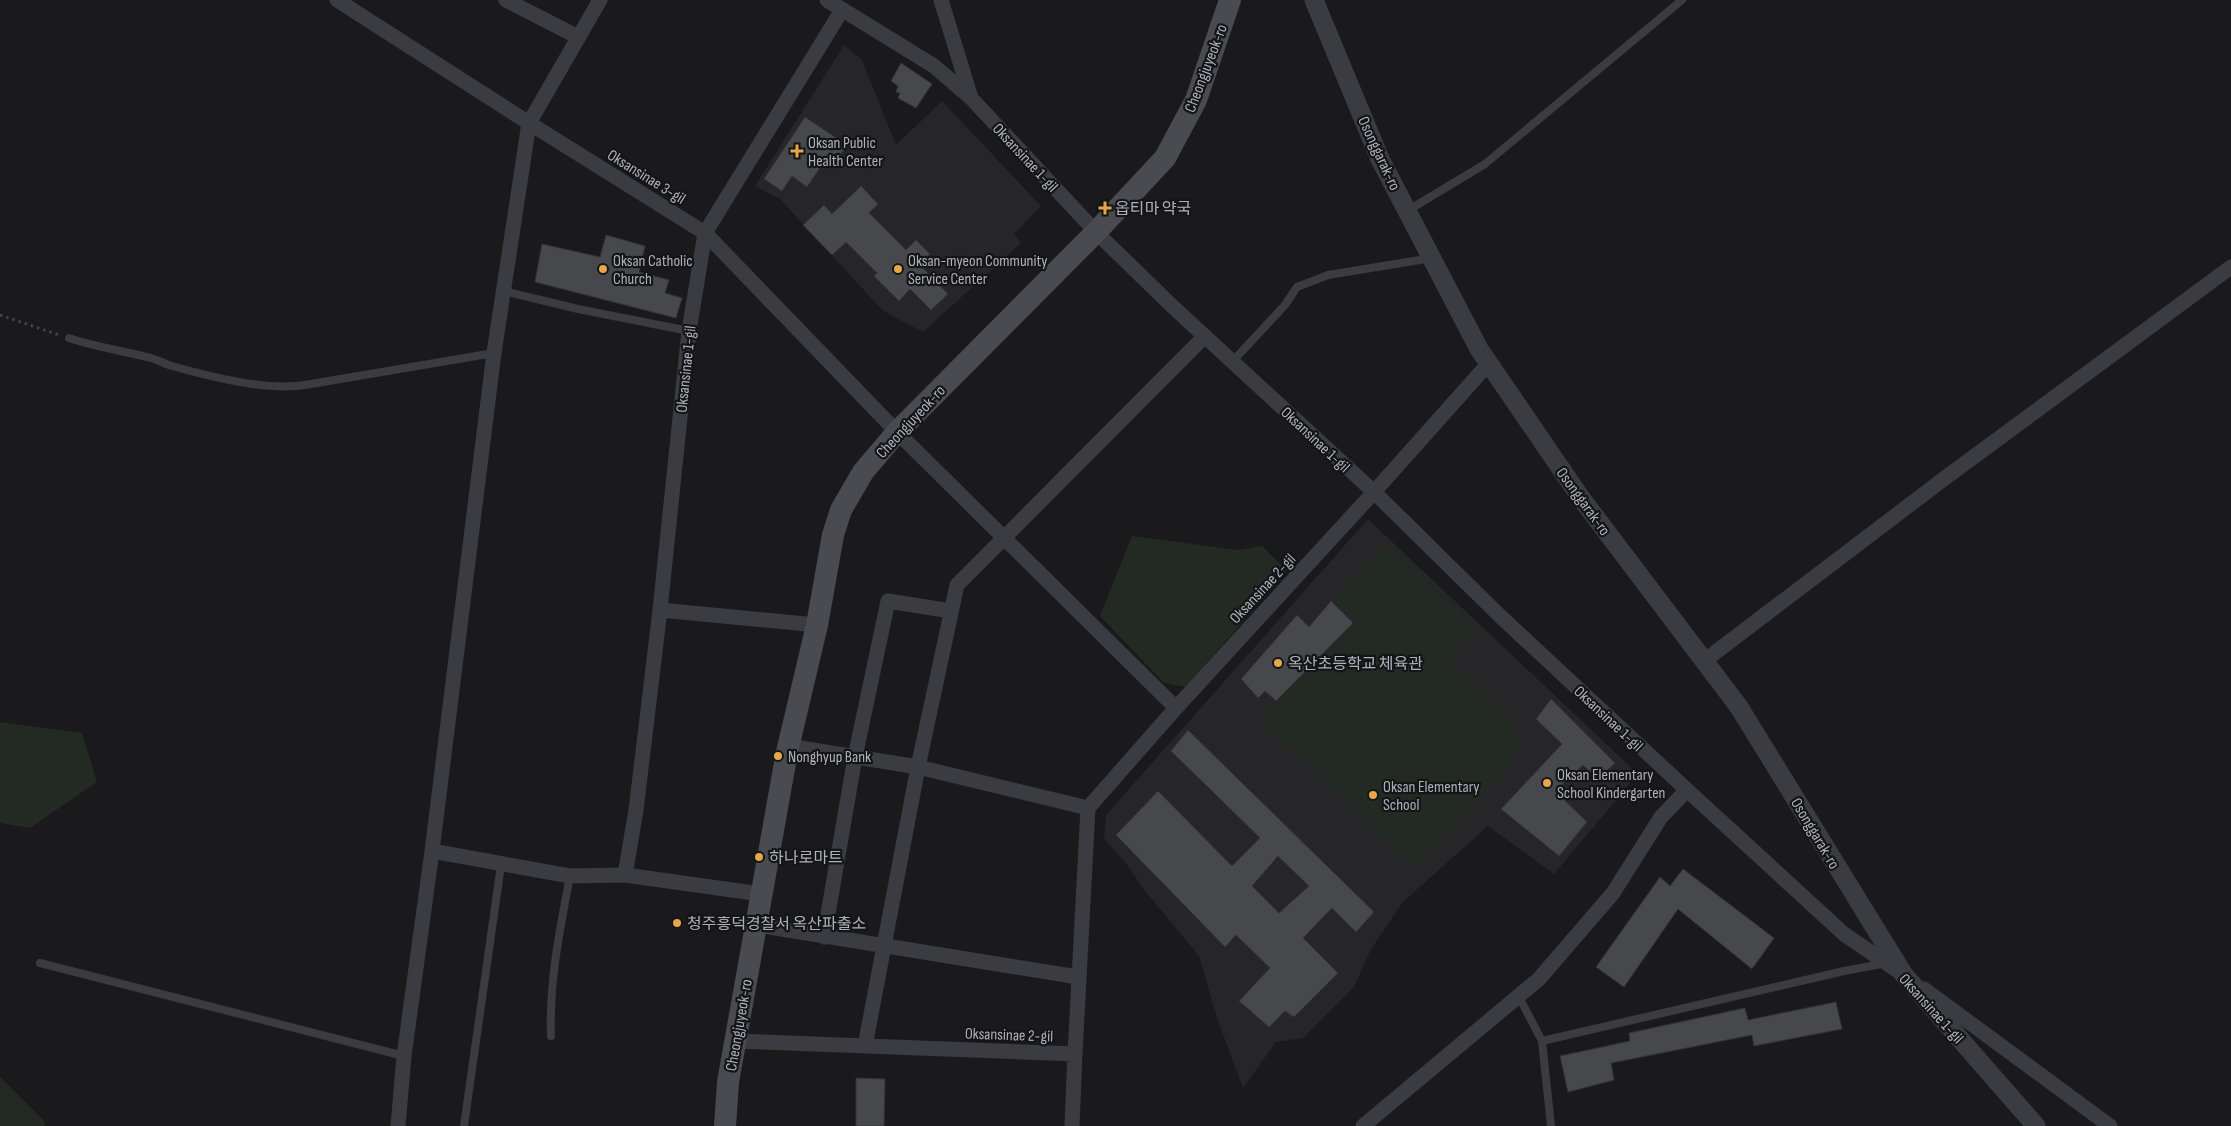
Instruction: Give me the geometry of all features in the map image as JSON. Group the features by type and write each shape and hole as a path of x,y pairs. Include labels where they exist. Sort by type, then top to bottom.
{"main road":[{"name":"Cheongjuyeok-ro","path":"725,1126 728,1082 788,746 817,625 833,535 841,510 863,472 897,432 1096,232 1165,158 1196,100 1230,0"}],"street":[{"name":"Oksansinae 3-gil","path":"337,0 528,124 705,232 897,432"},
{"path":"506,0 578,37"},
{"path":"398,1126 404,1056 432,851 494,354 528,124 600,0"},
{"name":"Oksansinae 1-gil","path":"826,0 934,66 971,98 1096,232 1204,336 1374,492 1499,616 1844,934 1904,975 2031,1121"},
{"name":"Oksansinae 1-gil","path":"941,0 971,98"},
{"name":"Osonggarak-ro","path":"1314,0 1380,159 1479,349 1580,498 1739,707 1904,975"},
{"name":"Oksansinae 1-gil","path":"624,876 636,810 660,610 689,331 705,232 842,10"},
{"path":"1704,661 1945,478 2231,268"},
{"path":"865,1046 918,767 958,584 1204,336"},
{"name":"Oksansinae 2-gil","path":"735,1041 1075,1054 1088,808 1176,708 1374,492 1489,363"},
{"path":"897,432 1176,708"},
{"path":"824,936 855,757 888,601 952,611"},
{"path":"660,610 817,625"},
{"path":"788,746 918,767 1088,808"},
{"path":"1363,1126 1539,979 1613,893 1661,817 1687,790"},
{"path":"432,851 570,876 624,876 762,894"},
{"path":"756,926 1078,978"},
{"path":"1904,975 2110,1126"},
{"path":"1072,1126 1075,1054"}],"lane":[{"path":"1408,211 1485,164 1682,0"},
{"path":"1232,362 1285,305 1297,287 1328,274 1432,258"},
{"path":"503,291 578,309 689,331"},
{"path":"69,338 102,349 153,358 172,366 252,384 280,386 305,385 494,354"},
{"path":"464,1126 501,865"},
{"path":"551,1036 550,1010 553,970 570,876"},
{"path":"1542,1041 1835,973 1887,963"},
{"path":"40,964 404,1056"},
{"path":"1519,997 1542,1041 1551,1126"}],"path":[{"path":"0,315 69,338"}],"shaded area":[{"path":"844,45 862,60 896,145 942,101 1041,206 1014,234 1021,243 923,332 883,311 780,199 755,186"},
{"name":"Oksan Elementary School","path":"1368,519 1638,774 1554,874 1488,826 1403,902 1371,949 1354,987 1303,1038 1276,1042 1243,1088 1217,1018 1199,956 1145,891 1126,863 1104,839 1106,815"},
{"path":"1132,536 1238,550 1262,546 1287,571 1186,687 1164,683 1100,616"},
{"path":"1390,544 1476,629 1448,661 1507,716 1514,725 1518,738 1514,754 1502,774 1415,868 1260,719 1356,623 1333,599"},
{"path":"0,722 82,733 97,782 30,828 0,823"},
{"path":"0,1077 45,1122 44,1126 0,1126"}],"building":[{"path":"901,63 932,84 916,108 898,98 900,93 896,92 898,86 891,81"},
{"name":"Oksan Public Health Center","path":"805,117 847,145 836,161 828,156 807,187 792,176 782,191 764,179"},
{"path":"861,186 878,204 869,213 906,250 916,240 930,254 919,264 948,294 931,310 910,289 899,301 874,276 877,273 846,242 832,255 803,225 824,205 832,214"},
{"path":"606,235 645,246 639,272 669,280 665,293 682,298 676,318 535,282 542,244 600,257"},
{"path":"1331,601 1353,623 1276,701 1265,691 1258,698 1241,679 1297,615 1309,627"},
{"path":"1551,699 1615,763 1598,779 1583,765 1555,791 1587,822 1559,856 1501,809 1562,744 1536,719"},
{"path":"1188,730 1374,912 1356,932 1332,908 1303,938 1338,973 1294,1017 1285,1011 1269,1027 1239,1001 1270,968 1236,935 1225,947 1116,835 1158,791 1232,866 1260,838 1171,751","holes":["1278,856 1309,886 1279,913 1252,886"]},
{"path":"1683,869 1774,938 1752,969 1678,909 1624,987 1596,967 1660,877 1670,886"},
{"path":"1836,1002 1842,1029 1754,1046 1752,1035 1611,1063 1614,1080 1568,1092 1560,1056 1630,1041 1629,1033 1745,1008 1748,1020"},
{"path":"856,1078 885,1079 884,1126 856,1126"}],"place":[{"name":"Oksan Public Health Center","path":"797,151"},
{"name":"옵티마 약국","path":"1105,208"},
{"name":"Oksan Catholic Church","path":"603,269"},
{"name":"Oksan-myeon Community Service Center","path":"898,269"},
{"name":"옥산초등학교 체육관","path":"1278,663"},
{"name":"Nonghyup Bank","path":"778,756"},
{"name":"Oksan Elementary School Kindergarten","path":"1547,783"},
{"name":"Oksan Elementary School","path":"1373,795"},
{"name":"하나로마트","path":"759,857"},
{"name":"청주흥덕경찰서 옥산파출소","path":"677,923"}]}
